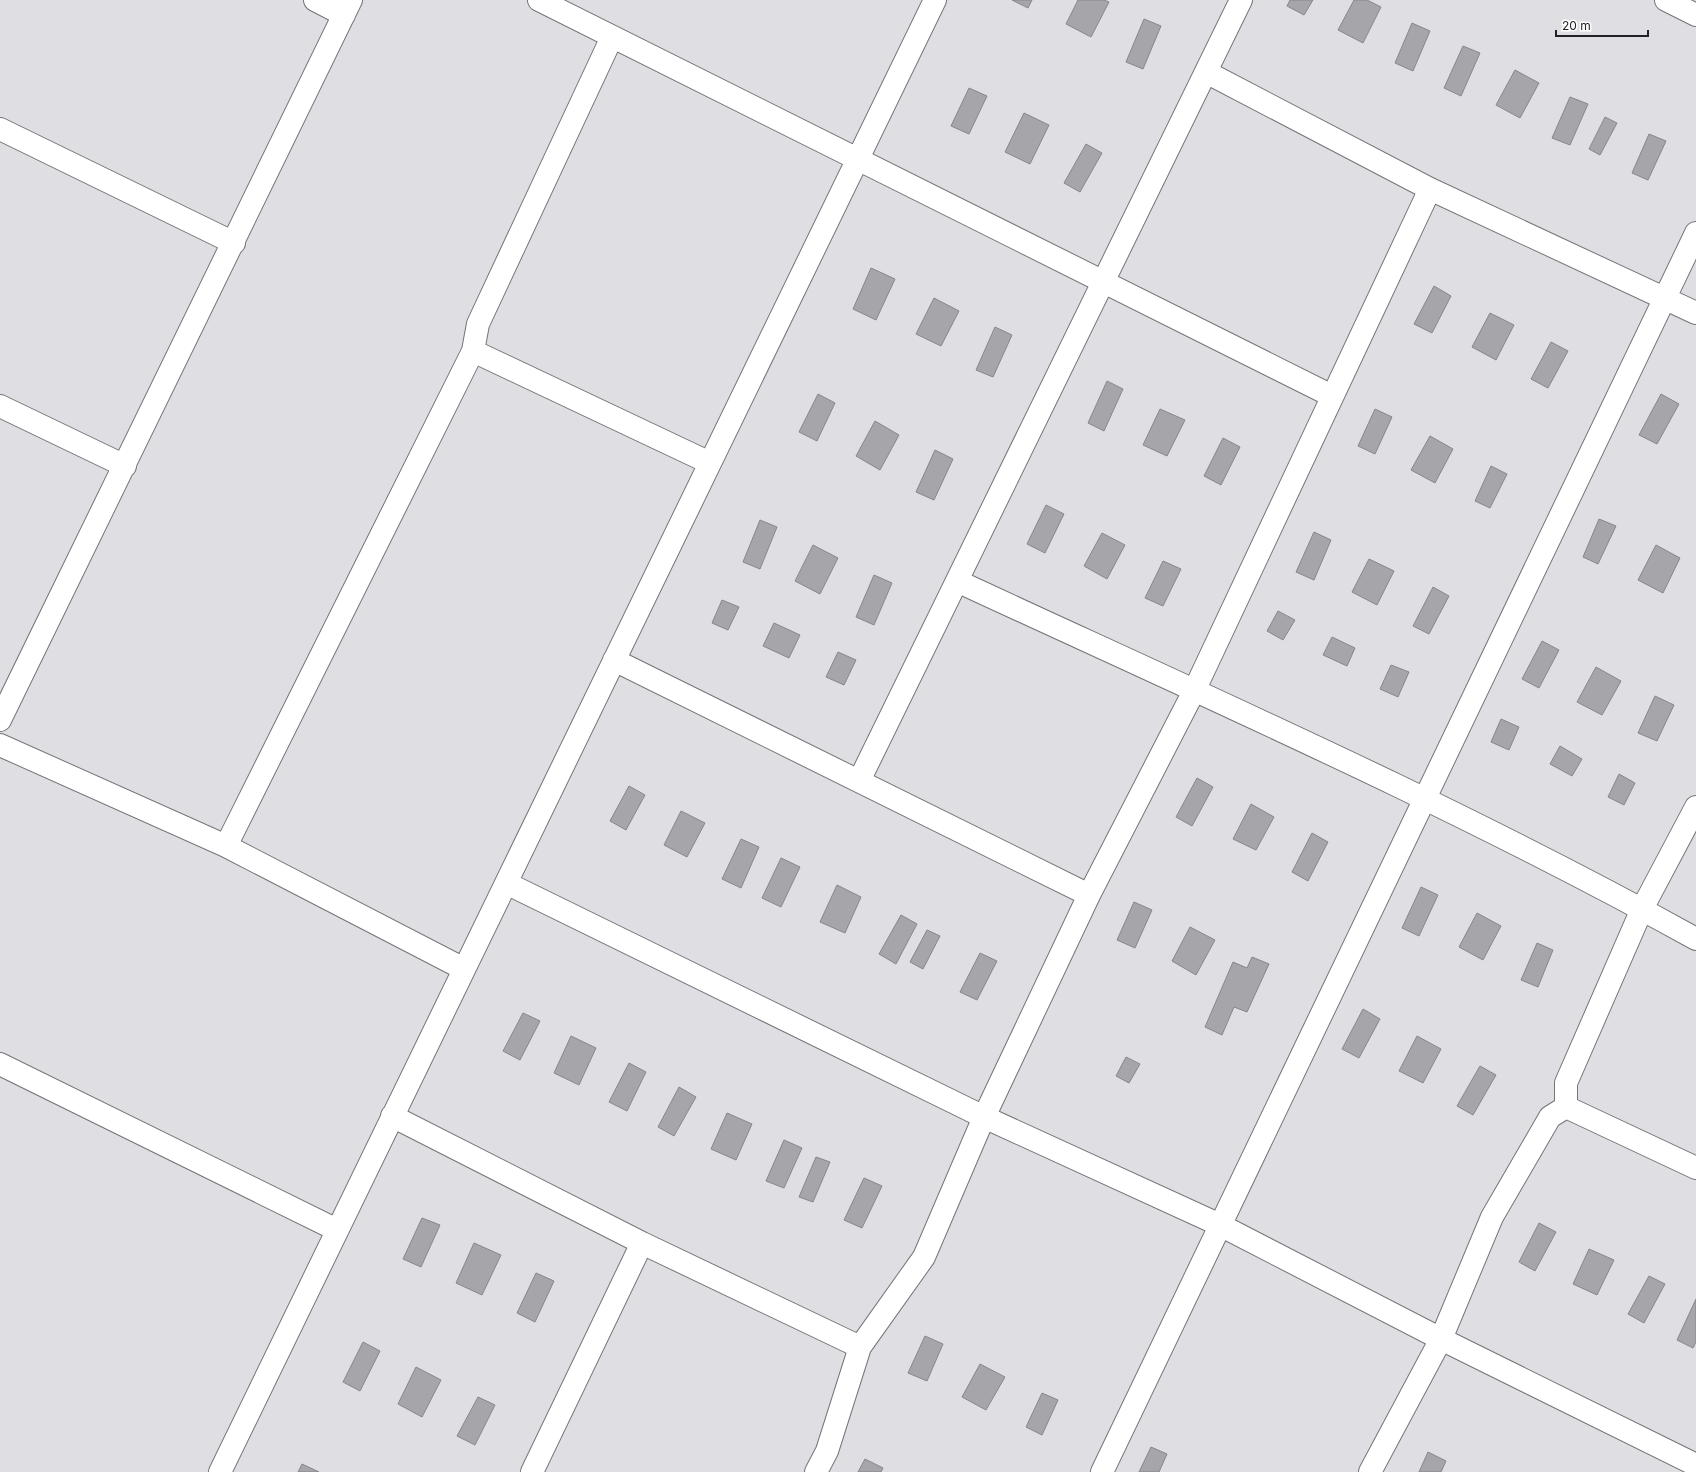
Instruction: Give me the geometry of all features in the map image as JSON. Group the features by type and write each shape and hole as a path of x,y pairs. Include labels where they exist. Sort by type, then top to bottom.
{"street":[{"path":"0,720 348,7 314,0"},
{"path":"539,0 1332,396"},
{"path":"220,1472 935,0"},
{"path":"859,781 1241,0"},
{"path":"1666,0 1696,15"},
{"path":"226,846 473,351 478,324 612,36"},
{"path":"1206,72 1430,189 1665,298 1696,314"},
{"path":"0,129 234,243"},
{"path":"816,1472 827,1451 860,1347 924,1257 984,1116 1089,895 1194,691 1430,189"},
{"path":"1102,1472 1696,233"},
{"path":"473,351 710,463"},
{"path":"0,406 125,466"},
{"path":"957,581 1425,798 1642,909 1696,939"},
{"path":"614,660 1089,895"},
{"path":"0,745 226,846 464,969"},
{"path":"1566,1107 1566,1083 1642,909 1696,807"},
{"path":"506,883 984,1116 1220,1226 1441,1340 1696,1465"},
{"path":"0,1064 337,1230"},
{"path":"1566,1107 1696,1168"},
{"path":"1370,1472 1441,1340 1492,1218 1550,1117 1566,1107"},
{"path":"392,1116 642,1243 860,1347"},
{"path":"532,1472 642,1243"}],"building":[{"path":"1012,0 1032,0 1028,8"},
{"path":"1078,0 1104,0 1109,2 1091,37 1066,24"},
{"path":"1290,0 1313,0 1304,15 1287,6"},
{"path":"1354,0 1367,0 1381,7 1363,43 1338,30"},
{"path":"1144,19 1161,26 1143,69 1126,62"},
{"path":"1412,23 1430,31 1413,71 1395,63"},
{"path":"1463,46 1480,53 1461,96 1444,88"},
{"path":"1515,70 1539,83 1520,118 1496,105"},
{"path":"969,88 987,96 969,134 951,126"},
{"path":"1570,97 1588,104 1570,145 1552,138"},
{"path":"1024,113 1049,125 1030,164 1005,152"},
{"path":"1605,117 1617,123 1600,155 1589,149"},
{"path":"1649,134 1666,141 1648,180 1632,173"},
{"path":"1086,144 1102,153 1080,192 1064,183"},
{"path":"871,268 895,279 876,320 853,309"},
{"path":"1434,286 1451,296 1432,333 1414,324"},
{"path":"934,298 959,311 941,346 916,334"},
{"path":"1490,313 1514,325 1496,360 1472,347"},
{"path":"995,327 1012,335 993,377 976,370"},
{"path":"1551,342 1568,351 1548,388 1531,379"},
{"path":"1107,381 1123,389 1104,431 1088,423"},
{"path":"818,394 835,403 817,441 799,432"},
{"path":"1661,394 1679,404 1657,444 1639,435"},
{"path":"1160,409 1185,420 1167,456 1143,445"},
{"path":"1375,409 1392,417 1375,454 1358,446"},
{"path":"875,421 899,435 880,470 856,456"},
{"path":"1430,436 1453,449 1435,483 1411,470"},
{"path":"1223,438 1240,447 1221,485 1204,476"},
{"path":"935,450 953,459 934,500 916,492"},
{"path":"1491,466 1507,474 1490,508 1475,501"},
{"path":"1046,505 1064,514 1045,553 1027,544"},
{"path":"1599,519 1616,526 1598,564 1583,557"},
{"path":"760,520 777,527 760,569 743,562"},
{"path":"1314,532 1331,540 1314,580 1296,572"},
{"path":"1102,533 1125,545 1107,579 1084,566"},
{"path":"813,545 838,558 820,594 795,581"},
{"path":"1656,545 1680,558 1663,593 1638,580"},
{"path":"1369,559 1394,571 1377,605 1352,592"},
{"path":"1163,561 1181,569 1163,606 1145,598"},
{"path":"874,575 892,583 874,625 856,617"},
{"path":"1433,587 1449,596 1429,634 1413,626"},
{"path":"722,600 739,607 728,630 712,623"},
{"path":"1278,611 1295,620 1283,640 1267,631"},
{"path":"774,623 800,635 789,658 763,646"},
{"path":"1332,637 1355,648 1347,666 1323,655"},
{"path":"1542,641 1559,650 1539,688 1522,679"},
{"path":"838,652 856,660 844,685 826,677"},
{"path":"1391,665 1409,672 1398,697 1380,689"},
{"path":"1596,667 1621,681 1602,715 1577,702"},
{"path":"1655,696 1674,705 1657,741 1638,733"},
{"path":"1501,719 1519,727 1509,750 1491,742"},
{"path":"1560,746 1582,759 1572,776 1550,764"},
{"path":"1619,774 1635,783 1624,805 1608,797"},
{"path":"1197,778 1213,787 1192,826 1176,817"},
{"path":"629,786 645,795 626,830 610,821"},
{"path":"1251,804 1274,817 1256,850 1233,839"},
{"path":"681,811 705,823 687,857 664,845"},
{"path":"1312,833 1328,842 1308,881 1292,872"},
{"path":"741,839 759,847 741,888 722,879"},
{"path":"781,858 800,867 781,907 762,898"},
{"path":"837,885 861,897 845,933 820,922"},
{"path":"1421,887 1438,895 1419,936 1402,928"},
{"path":"1134,902 1152,910 1135,948 1117,940"},
{"path":"1477,913 1501,926 1483,960 1459,947"},
{"path":"901,915 917,924 896,964 879,954"},
{"path":"1190,927 1215,940 1196,975 1172,961"},
{"path":"927,930 940,936 923,969 910,962"},
{"path":"1537,943 1553,950 1538,987 1521,980"},
{"path":"980,953 997,961 977,1000 960,992"},
{"path":"1252,957 1269,964 1247,1012 1234,1007 1222,1035 1205,1027 1233,962 1247,968"},
{"path":"1363,1009 1380,1019 1359,1058 1342,1049"},
{"path":"523,1013 540,1021 520,1060 503,1051"},
{"path":"571,1036 596,1048 579,1085 554,1073"},
{"path":"1417,1036 1441,1049 1423,1083 1399,1071"},
{"path":"1126,1057 1140,1064 1129,1083 1116,1076"},
{"path":"629,1063 646,1072 627,1111 609,1102"},
{"path":"1480,1066 1496,1075 1473,1115 1457,1106"},
{"path":"679,1087 696,1097 674,1136 658,1127"},
{"path":"727,1113 752,1124 736,1160 711,1149"},
{"path":"784,1140 802,1148 784,1188 766,1181"},
{"path":"816,1157 830,1162 813,1202 799,1197"},
{"path":"864,1178 882,1186 862,1228 844,1220"},
{"path":"422,1218 440,1225 421,1267 403,1259"},
{"path":"1539,1223 1556,1232 1535,1271 1519,1262"},
{"path":"474,1243 501,1255 482,1295 456,1283"},
{"path":"1589,1249 1614,1260 1597,1295 1573,1284"},
{"path":"536,1273 554,1281 535,1322 517,1313"},
{"path":"1649,1276 1665,1284 1644,1323 1628,1314"},
{"path":"1696,1299 1696,1342 1693,1348 1677,1340"},
{"path":"925,1336 943,1344 927,1381 908,1373"},
{"path":"363,1342 380,1351 360,1391 343,1382"},
{"path":"980,1364 1005,1377 986,1410 962,1397"},
{"path":"416,1367 441,1380 422,1417 398,1404"},
{"path":"1042,1393 1058,1400 1042,1435 1026,1427"},
{"path":"478,1397 495,1405 475,1445 457,1436"},
{"path":"1151,1447 1167,1454 1159,1472 1139,1472"},
{"path":"1428,1452 1446,1461 1441,1472 1419,1472"},
{"path":"865,1459 883,1468 881,1472 858,1472"},
{"path":"302,1464 319,1472 298,1472"}]}
